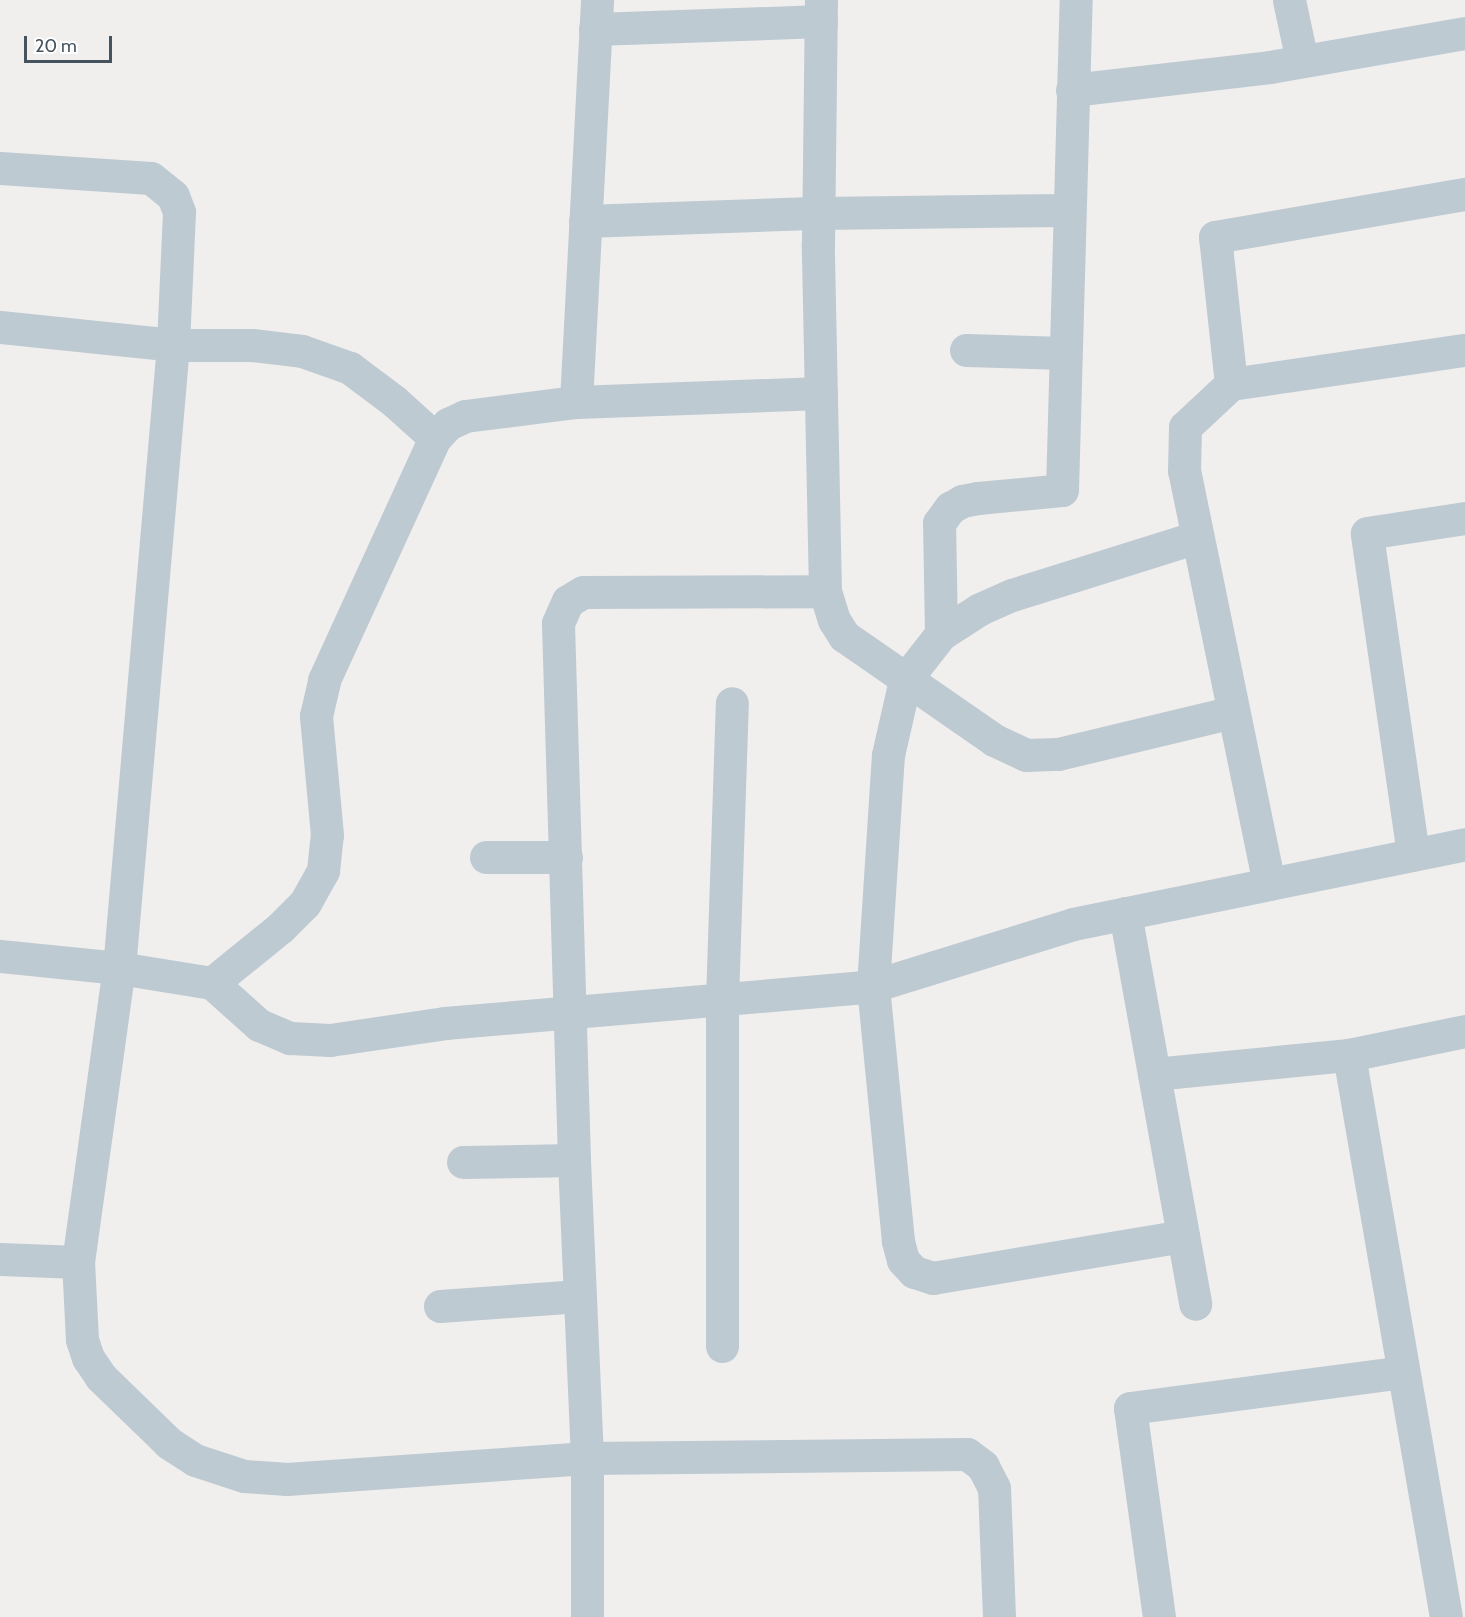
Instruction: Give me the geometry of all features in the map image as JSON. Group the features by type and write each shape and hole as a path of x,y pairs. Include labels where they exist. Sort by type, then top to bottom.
{"street":[{"path":"941,634 939,523 950,508 962,501 978,498 1062,490 1076,0"},
{"path":"1289,0 1302,61"},
{"path":"576,402 596,14 821,10 819,213 825,591 834,620 844,636 905,680 994,740 1026,754 1058,754 1233,712"},
{"path":"1072,90 1302,61 1465,33"},
{"path":"0,168 151,178 173,196 179,212 173,345 119,968 78,1262 82,1340 88,1358 101,1377 169,1443 195,1460 244,1476 287,1479 587,1458 966,1454 983,1466 994,1488 999,1617"},
{"path":"1231,384 1215,237 1465,194"},
{"path":"585,221 819,213 1069,210"},
{"path":"0,327 173,345 252,345 303,351 350,368 394,401 435,438"},
{"path":"966,350 1065,352"},
{"path":"1269,884 1184,471 1185,427 1231,384 1465,350"},
{"path":"212,982 280,928 305,903 322,871 327,835 316,716 324,680 435,438 448,424 465,416 576,402 821,393"},
{"path":"1413,854 1367,533 1465,518"},
{"path":"1183,1236 933,1278 914,1272 903,1260 898,1241 873,986 888,755 905,680 941,634 980,609 1012,595 1197,537"},
{"path":"587,1617 587,1458 574,1160 558,623 568,601 583,592 825,591"},
{"path":"722,1346 722,1000 732,703"},
{"path":"0,956 119,968 212,982 259,1025 290,1038 330,1040 445,1023 873,986 1073,924 1465,844"},
{"path":"486,857 566,857"},
{"path":"1125,914 1195,1304"},
{"path":"1154,1074 1349,1056 1465,1031"},
{"path":"1349,1056 1446,1617"},
{"path":"463,1162 574,1160"},
{"path":"0,1259 78,1262"},
{"path":"440,1306 580,1296"},
{"path":"1159,1617 1130,1408 1402,1372"}]}
